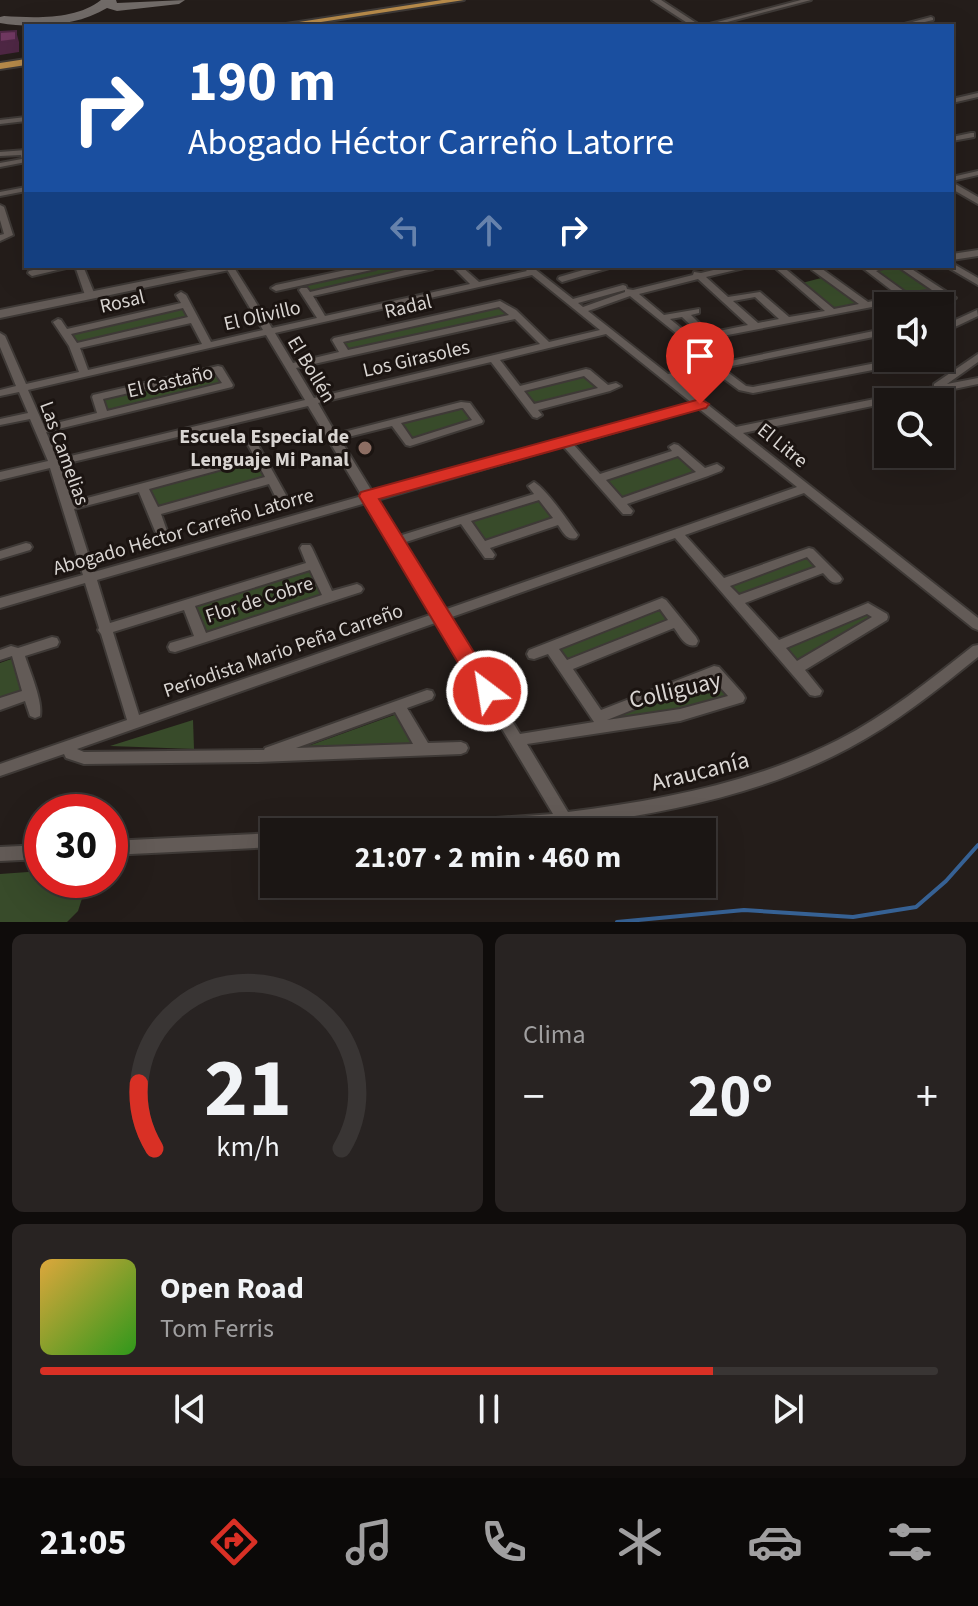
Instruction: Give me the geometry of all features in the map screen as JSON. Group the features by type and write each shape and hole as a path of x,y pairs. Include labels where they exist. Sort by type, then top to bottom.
{"main road":[{"path":"291,24 460,0"},
{"path":"0,65 24,62"}],"street":[{"path":"656,0 694,24"},
{"path":"713,24 808,0"},
{"path":"909,24 931,19"},
{"path":"954,101 978,95"},
{"path":"0,122 24,119"},
{"path":"954,139 971,135"},
{"path":"0,154 24,152"},
{"path":"0,165 24,160"},
{"path":"954,181 978,173"},
{"path":"0,187 24,182"},
{"path":"954,183 977,200"},
{"path":"0,194 24,189"},
{"path":"0,207 9,235 0,238"},
{"path":"954,257 978,253"},
{"path":"954,267 977,280"},
{"path":"32,273 54,268"},
{"path":"80,268 89,292"},
{"path":"0,314 191,268"},
{"path":"0,307 220,268"},
{"name":"El Bollén","path":"232,268 310,402 563,818"},
{"path":"276,288 367,268"},
{"path":"307,295 424,268"},
{"path":"458,268 477,285"},
{"path":"697,273 708,268"},
{"path":"571,302 728,268"},
{"path":"779,268 832,312"},
{"path":"815,268 866,305"},
{"path":"867,268 899,292"},
{"path":"904,268 940,291"},
{"name":"El Olivillo","path":"0,393 477,285 529,269"},
{"name":"El Litre","path":"529,269 978,625"},
{"path":"562,279 582,269"},
{"path":"697,273 755,326"},
{"path":"796,282 824,275"},
{"path":"299,283 323,320"},
{"path":"582,310 628,290"},
{"path":"628,290 689,339"},
{"path":"935,292 940,291"},
{"path":"726,300 757,294 787,321"},
{"name":"Rosal","path":"65,332 184,300 194,319 74,346"},
{"path":"676,342 874,304"},
{"name":"Radal","path":"345,354 337,340 504,305 516,316"},
{"path":"662,318 696,311"},
{"path":"684,313 707,336"},
{"path":"954,321 977,313"},
{"path":"516,316 547,345"},
{"name":"Radal","path":"289,367 516,316"},
{"path":"194,319 208,346"},
{"path":"58,322 74,346 85,374"},
{"name":"Los Girasoles","path":"0,476 608,331"},
{"path":"666,377 874,334"},
{"name":"Las Camelias","path":"0,336 54,462 134,721"},
{"path":"933,388 978,357"},
{"path":"493,358 517,390 534,412 611,388 582,370 517,390"},
{"path":"714,367 743,388 753,390 874,367"},
{"name":"El Castaño","path":"39,430 103,415 228,385 218,369 97,397 103,415"},
{"path":"946,388 978,381"},
{"path":"332,438 464,402 478,421 410,443 395,422"},
{"path":"735,431 874,403"},
{"name":"Abogado Héctor Carreño Latorre","path":"0,603 700,404"},
{"path":"0,422 33,415"},
{"path":"566,443 623,507 717,468"},
{"path":"598,479 677,449 704,473"},
{"path":"67,507 143,487 256,450 280,495"},
{"path":"154,512 272,479"},
{"path":"143,487 161,531"},
{"name":"Periodista Mario Peña Carreño","path":"0,770 134,721 442,618 806,488"},
{"path":"395,541 464,520 538,491 572,535"},
{"path":"464,520 486,551 561,520"},
{"path":"678,534 815,691"},
{"path":"0,555 26,547"},
{"name":"Flor de Cobre","path":"306,548 329,597"},
{"path":"722,584 809,552 836,579"},
{"name":"Flor de Cobre","path":"104,630 313,565"},
{"path":"736,601 825,568"},
{"name":"Flor de Cobre","path":"175,647 357,589"},
{"name":"Colliguay","path":"534,654 662,603 691,641"},
{"name":"Flor de Cobre","path":"188,604 202,639"},
{"path":"776,647 865,604 882,617 795,669"},
{"path":"564,667 676,622"},
{"path":"0,655 11,651 18,653 52,642"},
{"path":"551,647 602,722"},
{"name":"Araucanía","path":"573,818 629,812 711,796 792,770 873,729 914,702 978,650"},
{"path":"18,653 35,712"},
{"name":"Colliguay","path":"517,740 602,722 680,715 738,698 742,701 720,668 602,722"},
{"path":"0,704 31,694"},
{"path":"258,756 427,695"},
{"path":"399,707 424,749"},
{"path":"69,746 71,754 84,758 258,756 461,748"},
{"path":"128,847 260,841"},
{"path":"0,854 24,853"}],"green space":[{"path":"377,268 412,268 309,292 304,284"},
{"path":"900,268 934,289 905,292 876,271"},
{"path":"825,277 860,304 835,310 802,283"},
{"path":"501,305 512,315 348,352 340,340"},
{"path":"186,309 188,318 79,342 71,336 75,332"},
{"path":"215,372 223,383 108,411 104,399"},
{"path":"583,375 599,389 536,406 522,392"},
{"path":"465,407 475,421 411,439 400,425 402,422"},
{"path":"676,457 681,458 694,472 621,497 603,482"},
{"path":"257,460 266,477 157,508 150,488"},
{"path":"536,499 541,500 554,516 553,521 487,543 469,523"},
{"path":"807,554 820,568 740,598 728,584"},
{"path":"309,571 323,596 206,633 196,606"},
{"path":"658,609 667,621 567,661 558,649"},
{"path":"867,611 876,617 795,666 781,647"},
{"path":"14,658 26,689 0,701 0,663"},
{"path":"712,676 729,695 675,711 617,721 615,717"},
{"path":"397,714 412,743 308,746"},
{"path":"193,720 194,749 110,746"},
{"path":"24,872 24,898 82,898 78,911 67,922 0,922 0,874"}],"building":[{"path":"16,31 16,40 0,42 0,32"}],"waterway":[{"path":"617,922 744,910 853,917 916,907 946,881 978,845"}],"taxiway":[{"path":"4,20 44,21 75,16 100,7 109,0"},
{"path":"110,0 112,6 117,7 179,0"}],"place":[{"name":"Escuela Especial de Lenguaje Mi Panal","path":"365,448"}],"route":[{"path":"487,691 368,496 700,404"}]}
